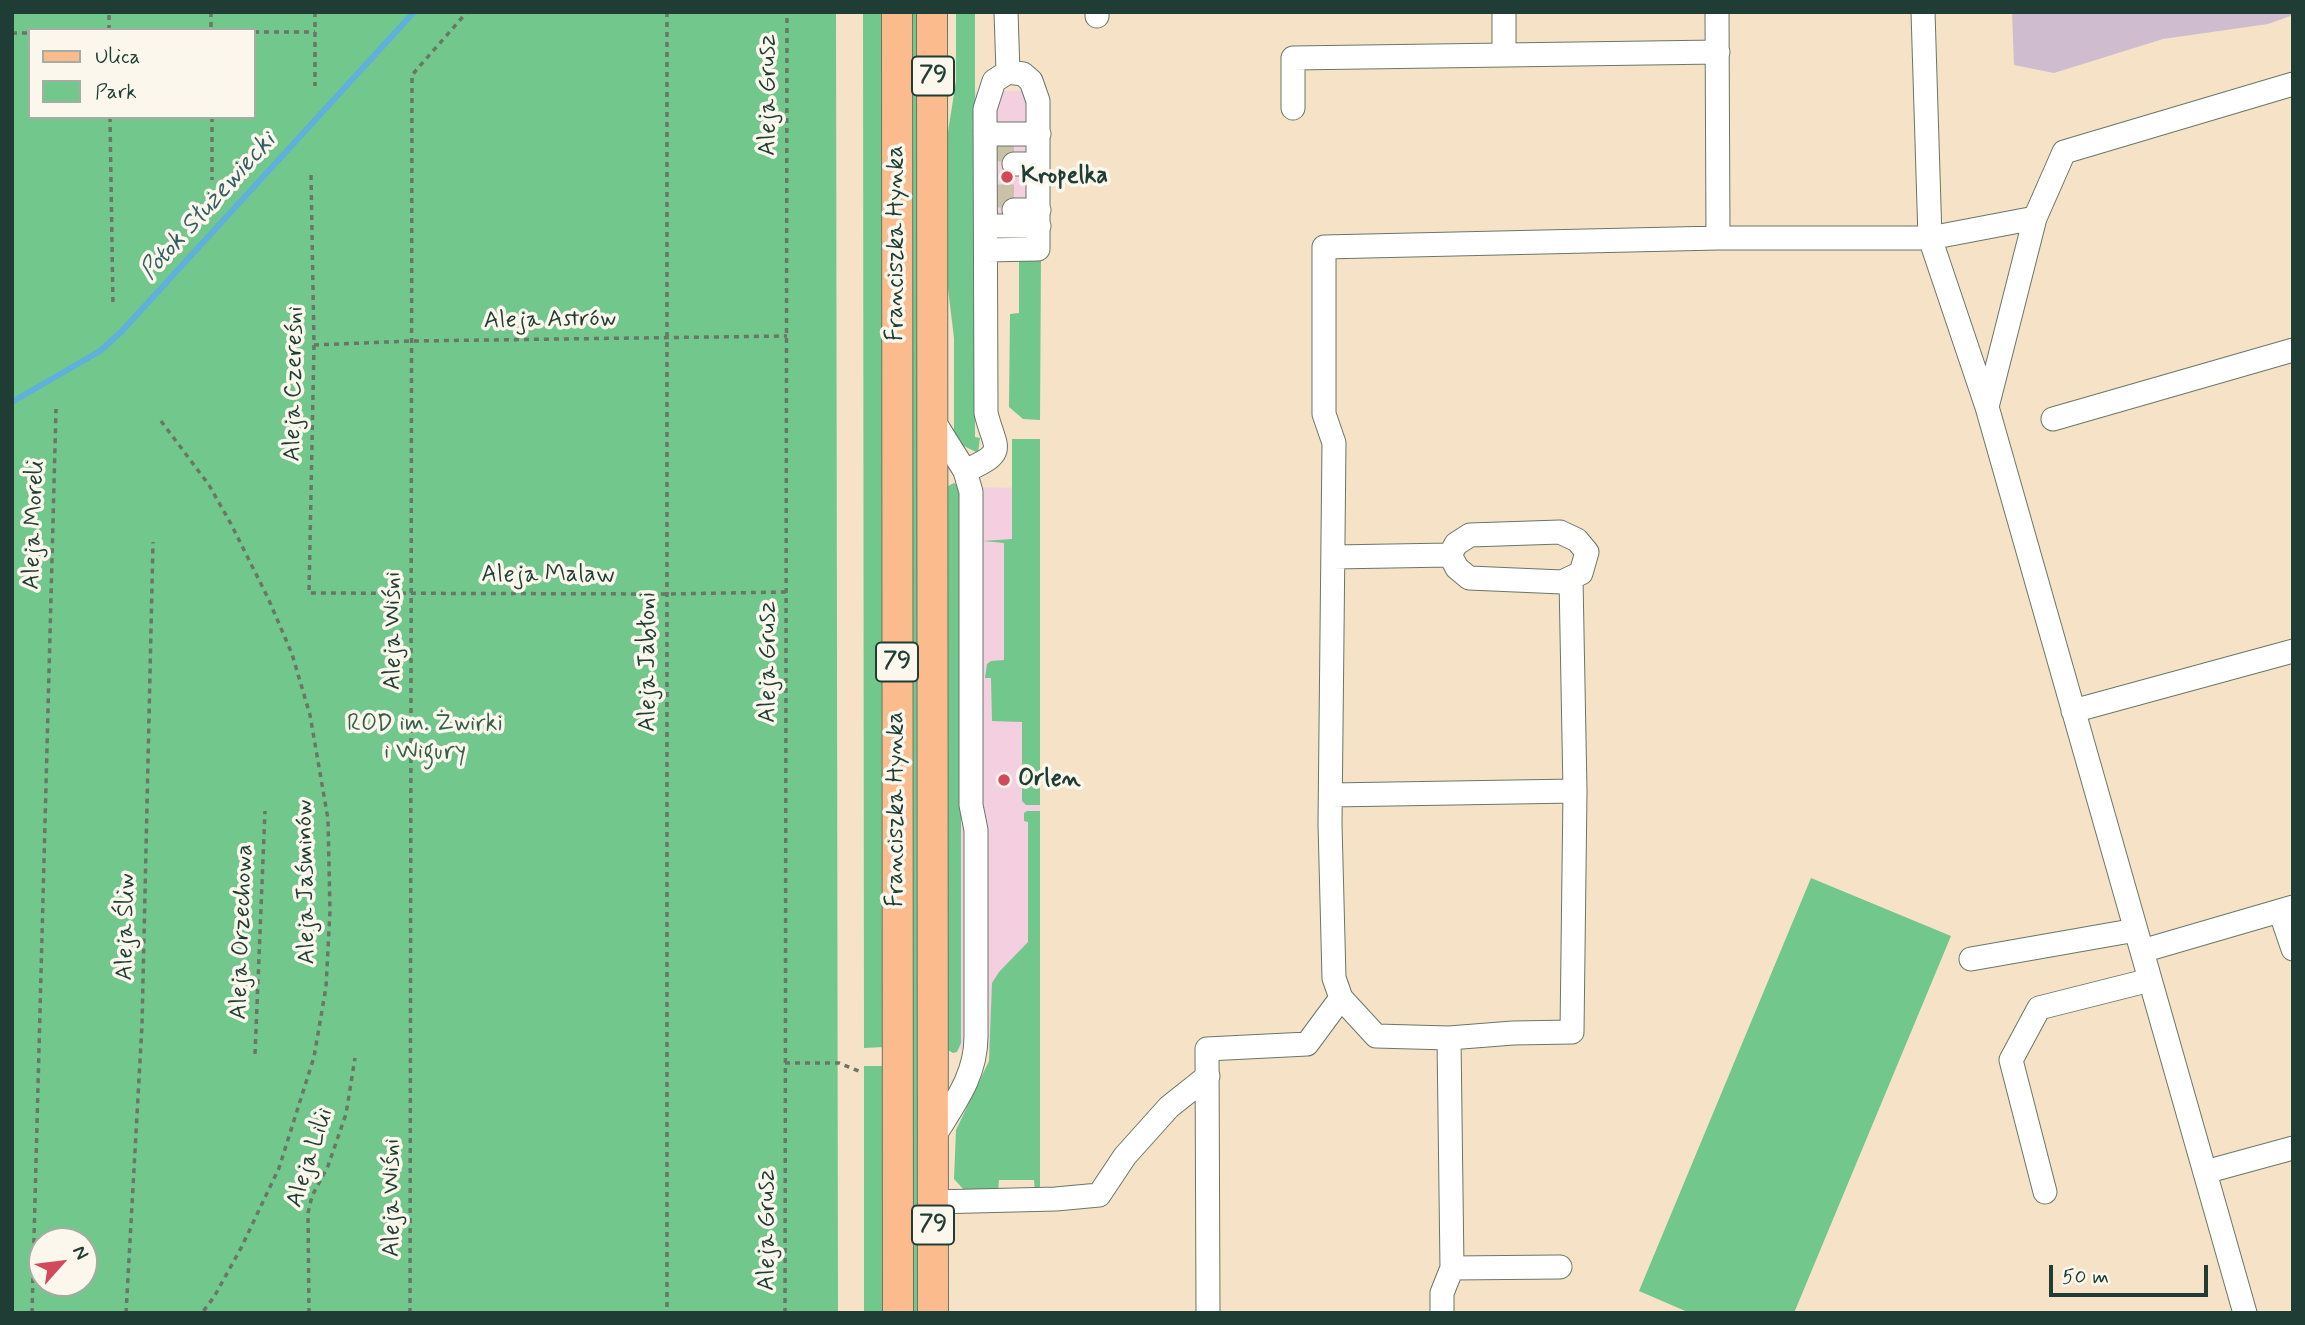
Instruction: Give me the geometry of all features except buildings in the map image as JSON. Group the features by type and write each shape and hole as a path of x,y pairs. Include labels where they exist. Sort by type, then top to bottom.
{"main road":[{"name":"Franciszka Hynka","path":"897,12 898,1313"},
{"name":"Franciszka Hynka","path":"932,12 933,1313"}],"lane":[{"path":"1006,12 1008,72"},
{"path":"1504,12 1504,54"},
{"path":"1717,12 1718,238"},
{"path":"1923,12 1930,238 1987,407 2245,1313"},
{"path":"1293,108 1293,58 1718,52"},
{"path":"965,471 990,458 995,451 996,438 986,413 986,250 995,206 995,154 985,109 994,81 1008,72 1023,74 1031,81 1038,101 1038,249 986,250"},
{"path":"1987,407 2035,218 2064,152 2293,84"},
{"path":"995,154 1039,149"},
{"path":"995,154 1039,149"},
{"path":"995,206 1039,211"},
{"path":"995,206 1039,211"},
{"path":"1571,579 1575,792 1572,1032 1513,1032 1450,1038 1376,1036 1341,998 1334,978 1331,795 1334,443 1324,415 1324,247 1718,238 1930,238 2035,218"},
{"path":"2053,419 2293,350"},
{"path":"933,420 965,471 971,492 971,805 975,830 976,1050 967,1083 933,1138"},
{"path":"1560,532 1577,540 1587,552 1581,573 1562,582 1469,578 1457,568 1450,555 1457,544 1470,535 1560,532"},
{"path":"1333,557 1450,555"},
{"path":"2073,711 2293,651"},
{"path":"1331,795 1575,792"},
{"path":"1971,959 2139,941 2286,909 2293,949"},
{"path":"2045,1192 2011,1060 2039,1008 2150,981"},
{"path":"1208,1313 1207,1049 1307,1044 1341,998"},
{"path":"1442,1313 1442,1293 1452,1268 1450,1038"},
{"path":"933,1202 1056,1199 1099,1195 1125,1156 1169,1107 1208,1076"},
{"path":"2205,1172 2293,1148"},
{"path":"1452,1268 1560,1267"}],"path":[{"path":"315,12 315,86"},
{"name":"Aleja Wiśni","path":"410,1313 412,75 467,12"},
{"name":"Aleja Jabłoni","path":"667,12 667,1313"},
{"name":"Aleja Grusz","path":"785,1313 787,12"},
{"path":"256,32 315,32"},
{"path":"110,119 113,307"},
{"path":"212,119 212,180"},
{"name":"Aleja Czereśni","path":"309,593 314,345 311,175"},
{"name":"Aleja Astrów","path":"314,345 411,341 787,337"},
{"name":"Aleja Moreli","path":"32,1313 56,409"},
{"name":"Aleja Jaśminów","path":"161,421 209,485 232,524 292,654 310,715 328,820 330,911 326,987 314,1057 279,1168 241,1248 202,1313"},
{"name":"Aleja Śliw","path":"126,1313 142,1025 153,542"},
{"name":"Aleja Malaw","path":"309,593 786,592"},
{"name":"Aleja Orzechowa","path":"255,1054 265,811"},
{"name":"Aleja Lilii","path":"309,1313 308,1213 312,1196 328,1166 346,1114 355,1058"},
{"path":"785,1063 839,1063 861,1072"}],"shaded area":[{"path":"2012,12 2293,12 2293,15 2268,24 2163,39 2054,73 2014,65"},
{"path":"1042,90 1041,255 975,256 974,92"},
{"path":"946,487 1040,488 1040,1048 946,1049"}],"green space":[{"name":"ROD im. Żwirki i Wigury","path":"12,12 836,12 838,1313 12,1313"},
{"path":"863,12 883,12 884,1047 864,1048"},
{"path":"910,12 921,12 921,1313 911,1313"},
{"path":"956,12 975,12 975,437 980,438 978,453 960,444 954,430 954,338 945,264 947,138 956,81"},
{"path":"1019,255 1041,255 1040,420 1023,419 1009,407 1010,314 1019,313"},
{"path":"1012,439 1040,439 1040,805 1026,805 1022,801 1022,722 992,721 991,678 985,678 987,664 1004,660 1004,543 983,541 1012,539"},
{"path":"954,483 961,487 961,1043 957,1052 953,1053 946,1049 946,487"},
{"path":"1040,811 1040,1192 1035,1193 1034,1180 999,1180 998,1193 966,1192 954,1179 956,1130 989,1061 992,983 1028,942 1028,822 1024,821 1024,813"},
{"path":"1811,878 1951,936 1794,1313 1690,1313 1639,1291"},
{"path":"864,1066 884,1066 884,1313 864,1313"}],"waterway":[{"name":"Potok Służewiecki","path":"12,402 100,351 121,332 414,12"}],"tunnel":[{"path":"991,150 1014,150"},
{"path":"992,196 1014,196"}],"place":[{"name":"Kropelka","path":"1007,177"},
{"name":"Orlen","path":"1004,780"}]}
